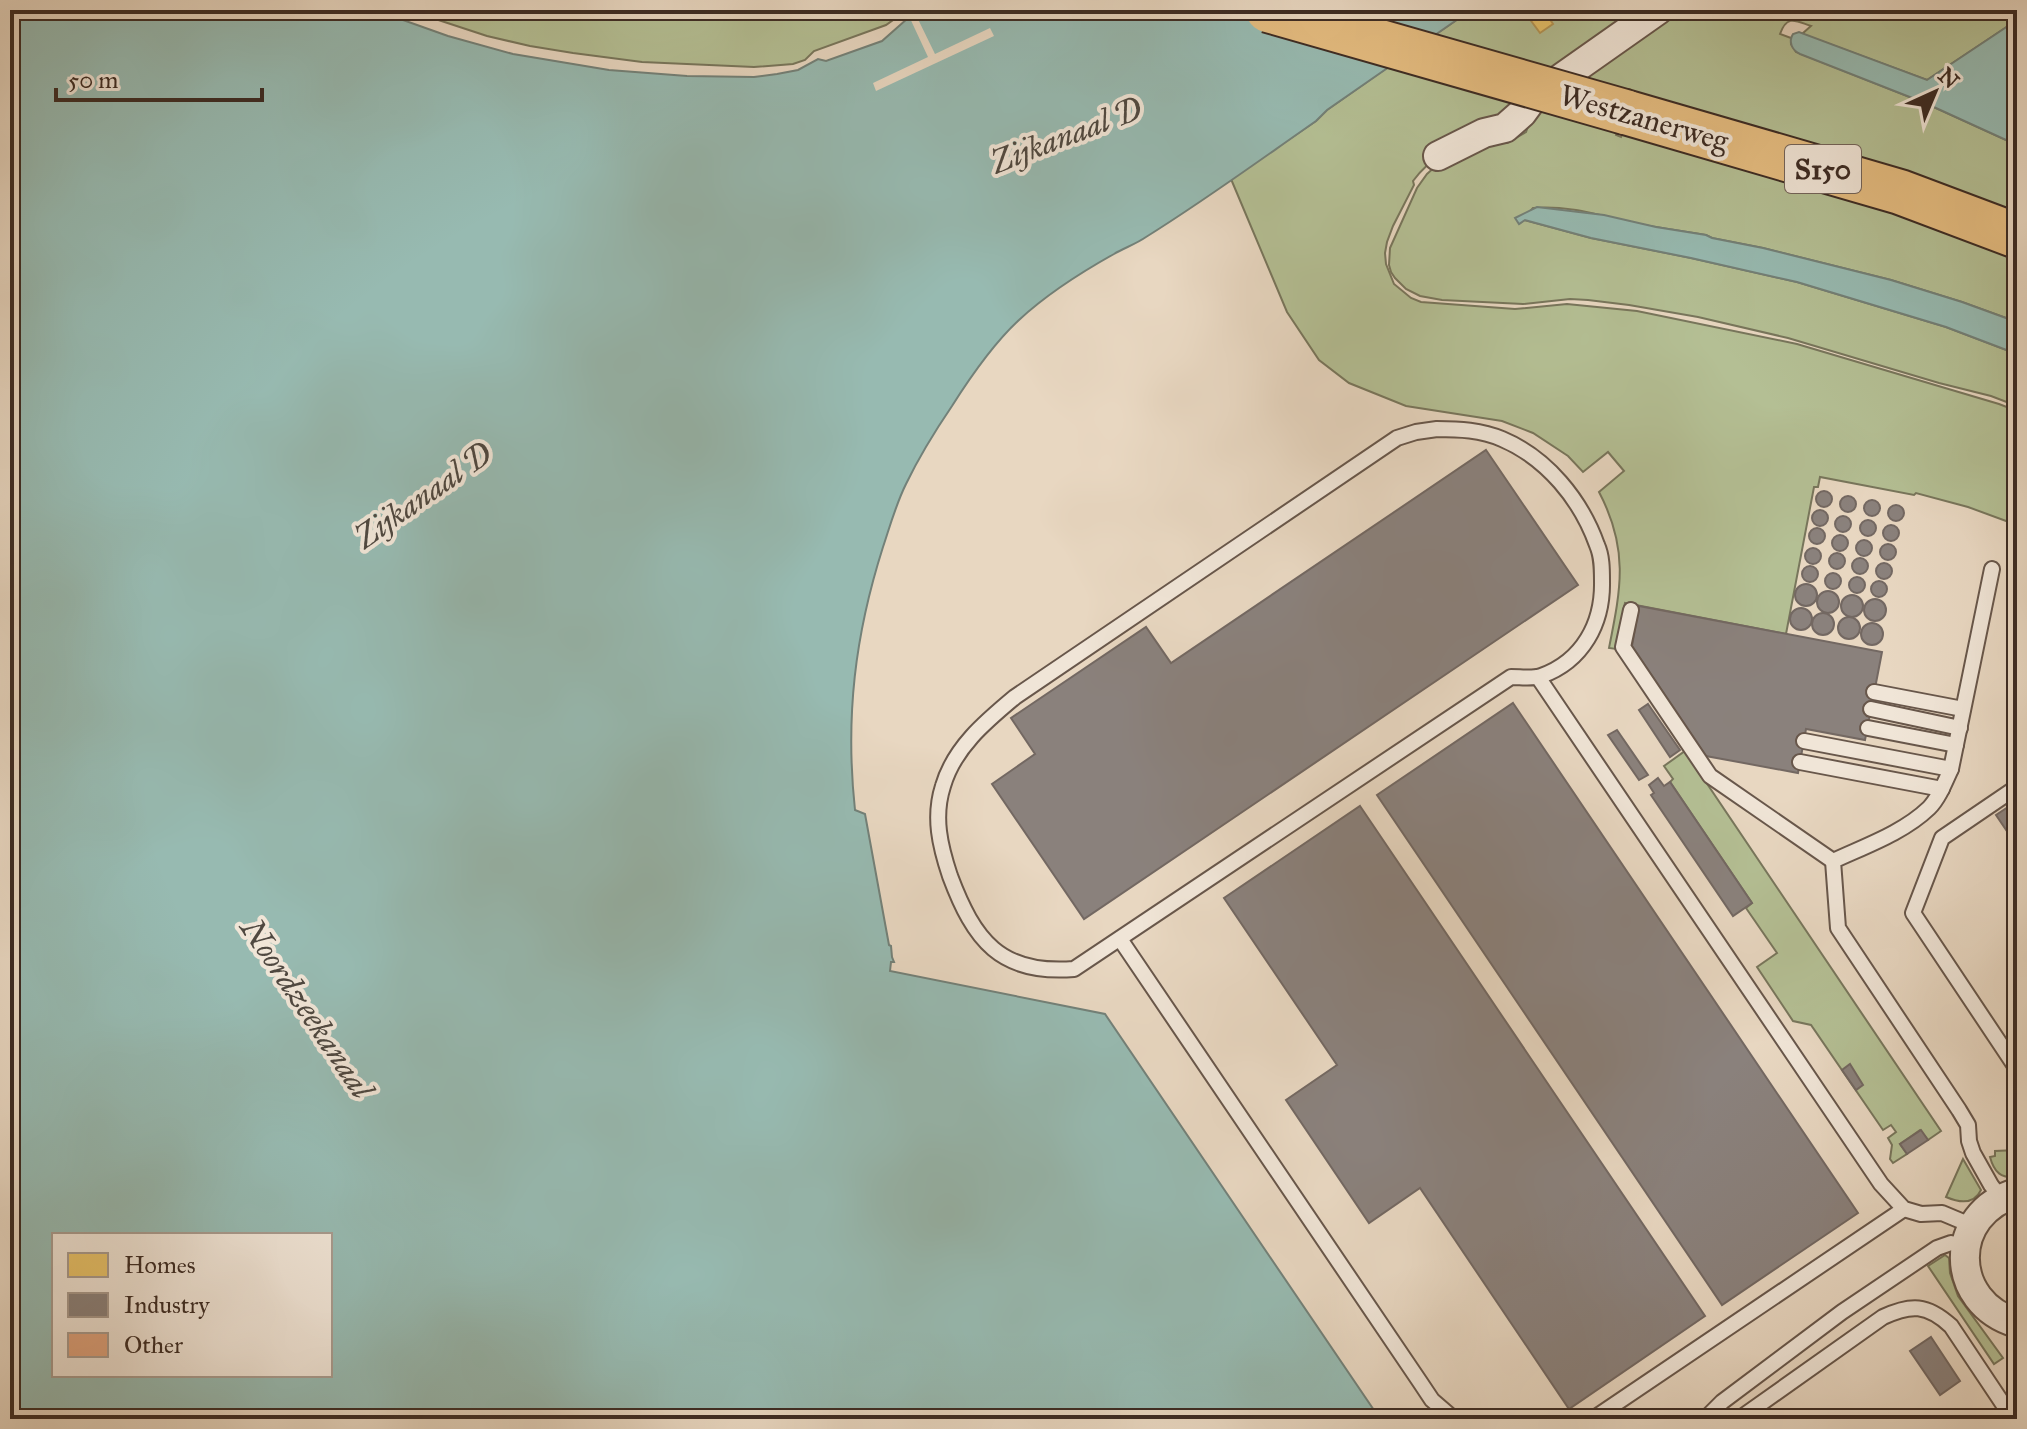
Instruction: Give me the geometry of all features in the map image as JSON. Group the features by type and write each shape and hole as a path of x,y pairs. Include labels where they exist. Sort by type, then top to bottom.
{"main road":[{"name":"Westzanerweg","path":"1268,10 1900,192 2017,236"}],"street":[{"path":"1438,156 1484,133 1505,128 1533,98 1658,10"},
{"path":"2009,1196 1987,1208 1969,1236 1966,1272 1976,1296 1995,1314 2017,1323"}],"lane":[{"path":"1437,429 1478,431 1523,449 1542,463 1574,499 1598,545 1602,564 1600,607 1588,640 1566,664 1538,677 1511,677 1074,969 1040,969 1015,961 992,948 967,918 940,843 937,823 939,803 950,768 959,752 984,723 1015,697 1397,438 1416,432 1437,429"},
{"path":"1833,861 1901,829 1929,808 1942,789 1951,769 1992,569"},
{"path":"1631,610 1623,647 1710,776 1833,861"},
{"path":"1538,677 1881,1184 1904,1209 1921,1214 1942,1213 1969,1236 1930,1252 1842,1312 1722,1402 1705,1419"},
{"path":"1874,692 1963,709"},
{"path":"1871,709 1960,728"},
{"path":"1868,728 1956,745"},
{"path":"1804,741 1951,769"},
{"path":"1800,762 1942,789"},
{"path":"2017,787 1942,838 1913,913 2017,1069"},
{"path":"1833,861 1838,928 1968,1125 1973,1153 1991,1185 2009,1196"},
{"path":"1120,939 1432,1400 1454,1419"},
{"path":"1593,1419 1904,1209"},
{"path":"1739,1419 1883,1317 1902,1308 1914,1308 1940,1316 1951,1326 2013,1419"}],"green space":[{"path":"408,10 907,10 886,25 814,51 805,60 754,67 642,62 530,46 487,36"},
{"path":"1471,10 1561,10 1567,17 1579,10 1646,10 1553,76 1426,41"},
{"path":"1670,10 2017,10 2017,20 1927,80 1802,34 1811,26 1801,22 1789,21 1780,34 1791,38 1796,52 1925,103 2017,145 2017,223 1576,76"},
{"path":"1391,65 1519,101 1517,107 1447,149 1413,181 1385,253 1394,284 1411,298 1421,302 1515,309 1567,304 1637,311 1797,344 1999,404 2017,411 2017,525 1916,493 1820,477 1818,487 1814,487 1786,634 1625,603 1616,649 1609,648 1619,587 1619,551 1609,513 1599,492 1624,471 1608,452 1583,472 1568,456 1533,433 1502,421 1406,406 1349,383 1319,360 1287,312 1231,179"},
{"path":"1535,106 1617,131 1616,135 1621,137 1623,131 1970,234 2017,262 2017,322 1891,280 1706,235 1548,207 1533,208 1519,224 1524,220 1591,238 1797,282 1946,327 2017,354 2017,406 1788,338 1698,317 1588,300 1523,304 1442,300 1420,296 1406,289 1391,272 1390,248 1417,188 1437,165 1481,143 1507,143 1526,132"},
{"path":"1685,751 1941,1131 1928,1140 1920,1130 1900,1144 1907,1154 1893,1163 1890,1159 1892,1145 1888,1138 1896,1132 1891,1125 1883,1130 1811,1025 1793,1021 1757,967 1777,953 1746,908 1752,903 1670,782 1673,779 1664,766"},
{"path":"2017,1150 2017,1177 1999,1173 1990,1157 1995,1156 1995,1151"},
{"path":"1963,1159 1981,1190 1971,1200 1956,1201 1946,1197"},
{"path":"1945,1255 1949,1258 1950,1273 1958,1296 2003,1358 1994,1364 1928,1266"}],"water":[{"path":"10,10 375,10 448,36 513,54 609,70 754,77 798,70 818,59 826,61 882,41 908,18 925,10 1471,10 1189,209 1064,284 1030,310 1000,339 939,425 899,499 865,612 852,709 855,810 865,814 894,962 891,962 890,971 1105,1014 1380,1419 10,1419"},
{"path":"2017,20 2017,145 1925,103 1800,54 1791,43 1793,34 1799,32 1927,80"},
{"path":"1537,207 1604,215 1706,235 1891,280 2017,322 2017,354 1946,327 1797,282 1591,238 1525,220 1519,224 1515,218"}],"pier":[{"path":"914,11 935,54 990,28 994,36 876,91 873,83 928,57 908,14"}],"building: Homes":[{"path":"1531,10 1544,10 1553,24 1540,33 1526,14"}],"building: Industry":[{"path":"1486,450 1578,585 1084,919 992,784 1035,754 1011,718 1146,627 1171,663"},
{"path":"1821,491 1827,491 1832,499 1830,505 1821,507 1816,502 1816,496"},
{"path":"1845,496 1851,496 1856,504 1854,510 1845,512 1840,507 1840,501"},
{"path":"1869,500 1875,500 1880,508 1878,514 1869,516 1864,511 1864,505"},
{"path":"1893,505 1899,505 1904,513 1902,519 1893,521 1888,516 1888,510"},
{"path":"1817,510 1823,510 1828,518 1826,524 1817,526 1812,521 1812,515"},
{"path":"1840,516 1846,516 1851,524 1849,530 1840,532 1835,527 1835,521"},
{"path":"1865,520 1871,520 1876,528 1874,534 1865,536 1860,531 1860,525"},
{"path":"1888,525 1894,525 1899,533 1897,539 1888,541 1883,536 1883,530"},
{"path":"1817,528 1823,530 1823,542 1817,544 1811,542 1809,536 1811,530"},
{"path":"1837,535 1843,535 1848,543 1846,549 1837,551 1832,546 1832,540"},
{"path":"1861,540 1867,540 1872,548 1870,554 1861,556 1856,551 1856,545"},
{"path":"1885,544 1891,544 1896,552 1894,558 1885,560 1880,555 1880,549"},
{"path":"1810,548 1816,548 1821,556 1819,562 1810,564 1805,559 1805,553"},
{"path":"1834,553 1840,553 1845,561 1843,567 1834,569 1829,564 1829,558"},
{"path":"1857,558 1863,558 1868,566 1866,572 1857,574 1852,569 1852,563"},
{"path":"1881,563 1887,563 1892,571 1890,577 1881,579 1876,574 1876,568"},
{"path":"1807,566 1813,566 1818,574 1816,580 1807,582 1802,577 1802,571"},
{"path":"1830,573 1836,573 1841,581 1839,587 1830,589 1825,584 1825,578"},
{"path":"1854,577 1860,577 1865,585 1863,591 1854,593 1849,588 1849,582"},
{"path":"1876,581 1882,581 1887,589 1885,595 1876,597 1871,592 1871,586"},
{"path":"1806,584 1814,587 1817,595 1814,603 1806,606 1798,603 1795,595 1798,587"},
{"path":"1828,591 1836,594 1839,602 1836,610 1828,613 1820,610 1817,602 1820,594"},
{"path":"1852,595 1860,598 1863,606 1860,614 1852,617 1844,614 1841,606 1844,598"},
{"path":"1875,599 1883,602 1886,610 1883,618 1875,621 1867,618 1864,610 1867,602"},
{"path":"1639,606 1882,652 1865,740 1806,729 1798,773 1706,756 1632,646"},
{"path":"1801,608 1809,611 1812,619 1809,627 1801,630 1793,627 1790,619 1793,611"},
{"path":"1823,613 1831,616 1834,624 1831,632 1823,635 1815,632 1812,624 1815,616"},
{"path":"1849,617 1857,620 1860,628 1857,636 1849,639 1841,636 1838,628 1841,620"},
{"path":"1872,623 1880,626 1883,634 1880,642 1872,645 1864,642 1861,634 1864,626"},
{"path":"1513,703 1858,1213 1722,1305 1377,795"},
{"path":"1648,704 1680,750 1670,757 1639,710"},
{"path":"1617,730 1648,775 1639,780 1608,735"},
{"path":"1658,778 1664,786 1670,782 1752,903 1733,916 1651,795 1654,793 1649,785"},
{"path":"2017,801 2017,846 1996,815"},
{"path":"1360,806 1705,1316 1569,1409 1420,1188 1369,1223 1286,1100 1337,1065 1224,898"},
{"path":"1850,1064 1863,1085 1856,1090 1842,1070"},
{"path":"1921,1130 1928,1140 1907,1154 1900,1144"},
{"path":"1931,1337 1960,1381 1940,1395 1910,1351"}],"building: Other":[{"path":"1216,10 1233,10 1218,20 1207,16"}],"water label":[{"name":"Zijkanaal D","path":"1066,135"},
{"name":"Zijkanaal D","path":"423,495"},
{"name":"Noordzeekanaal","path":"307,1008"}]}
